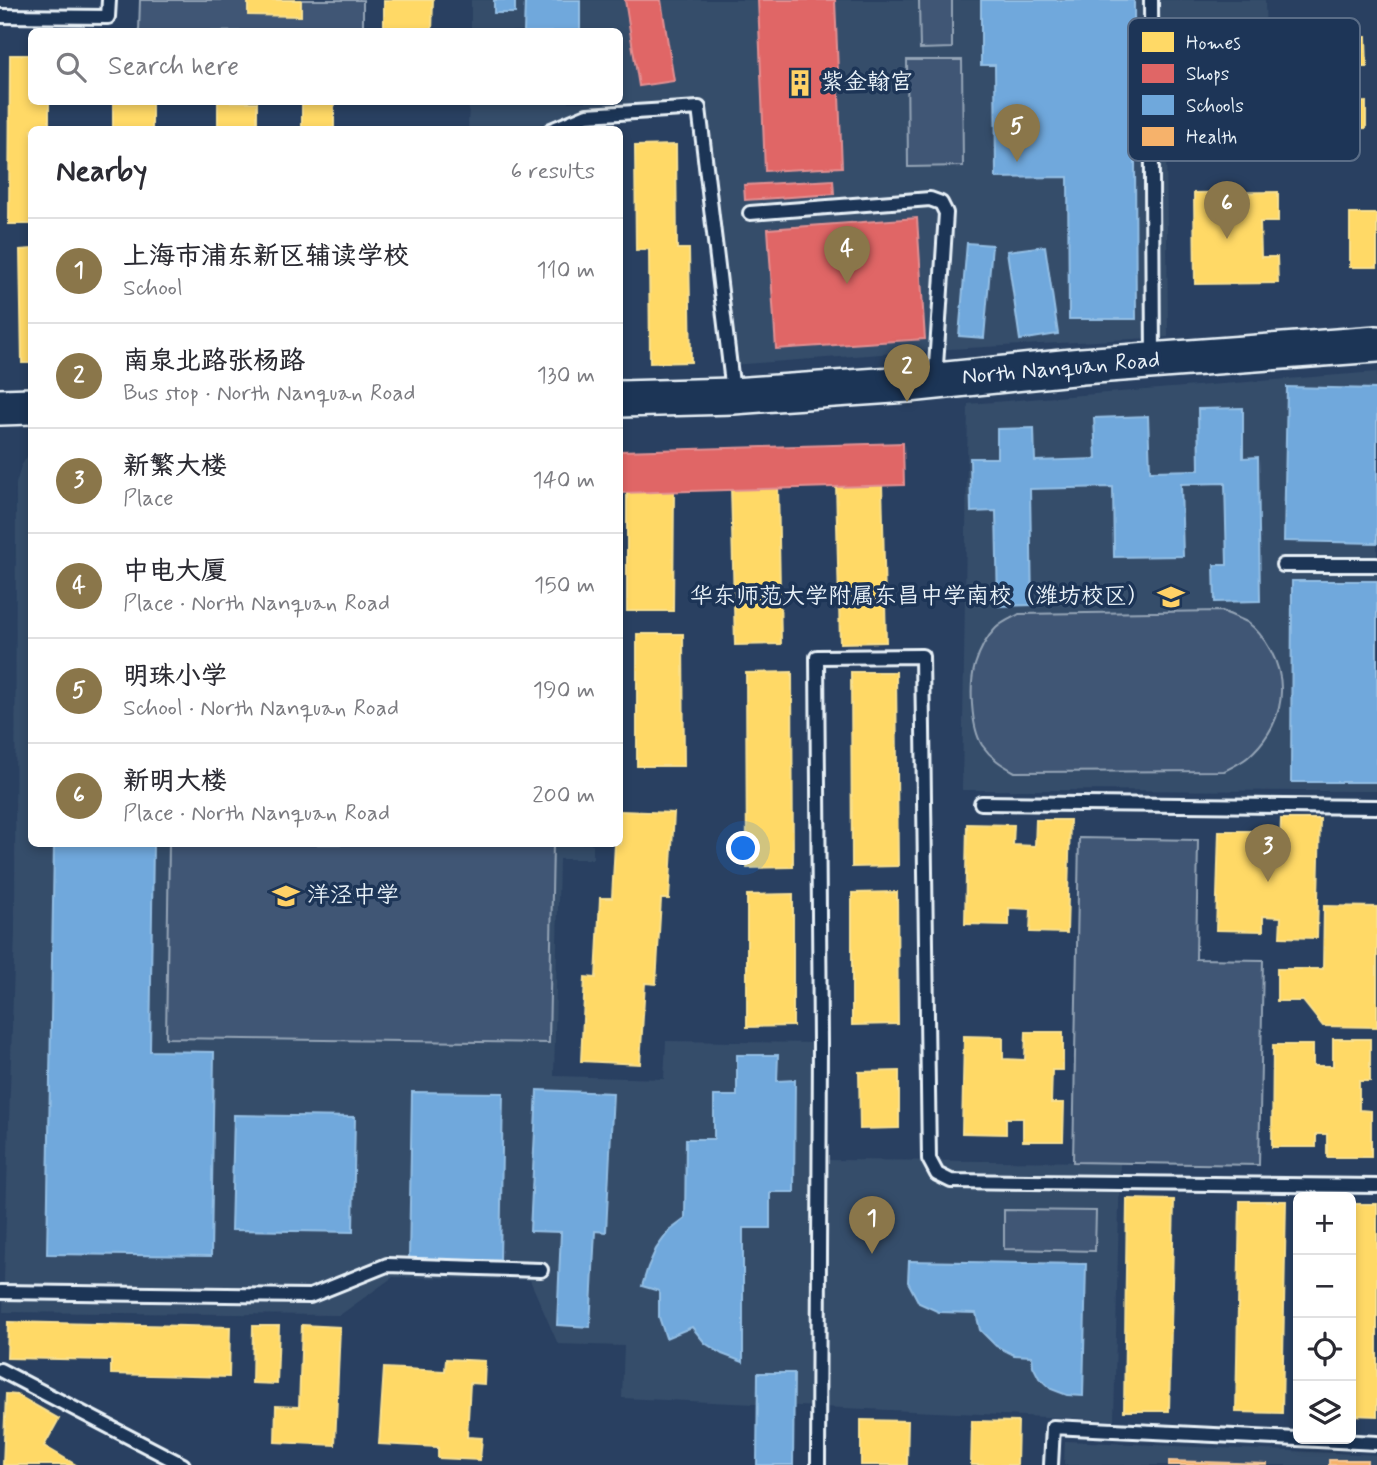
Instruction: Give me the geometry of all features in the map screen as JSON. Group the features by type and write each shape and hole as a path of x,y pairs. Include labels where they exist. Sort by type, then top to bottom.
{"street":[{"name":"North Nanquan Road","path":"623,399 733,396 1377,344"},
{"path":"0,407 28,407"}],"lane":[{"path":"0,16 108,18 108,0"},
{"path":"1151,0 1151,18"},
{"path":"561,126 587,115 699,108 733,396"},
{"path":"1152,161 1153,360"},
{"path":"750,213 930,200 941,202 946,214 935,381"},
{"path":"1283,565 1377,565"},
{"path":"818,1465 820,1043 817,657 922,656 929,1159 937,1174 951,1181 1377,1186"},
{"path":"981,803 1377,807"},
{"path":"0,1292 310,1296 387,1265 541,1270"},
{"path":"0,1370 183,1465"},
{"path":"1051,1465 1053,1427 1377,1443"}],"shaded area":[{"path":"140,0 363,0 363,28 139,28"},
{"path":"471,0 1265,0 1265,18 1128,18 1128,161 1166,161 1168,337 730,365 699,108 587,115 559,126 468,126 469,105 623,105 623,28 471,28"},
{"path":"919,0 952,0 952,48 920,49"},
{"path":"907,60 962,60 963,166 908,167"},
{"name":"华东师范大学附属东昌中学南校（潍坊校区）","path":"1377,372 1377,791 962,790 968,404"},
{"name":"洋泾中学","path":"28,456 28,847 593,847 593,859 559,859 554,1076 664,1079 666,1041 820,1043 820,1160 1120,1162 1114,1420 622,1398 624,1346 558,1344 530,1280 393,1277 340,1315 3,1312 15,932 16,484 21,466"},
{"path":"1222,611 1247,622 1257,631 1271,651 1280,680 1281,694 1275,721 1259,746 1236,765 1224,771 1015,772 997,761 982,745 973,717 973,673 986,641 996,628 1007,620 1019,614"},
{"path":"1079,838 1198,840 1196,959 1263,960 1259,1165 1073,1162"},
{"path":"169,847 553,847 549,1043 166,1038"},
{"path":"1004,1210 1096,1211 1095,1251 1004,1249"},
{"path":"1065,1441 1377,1455 1377,1465 1064,1465"}],"building: Homes":[{"path":"248,0 301,0 301,16 248,15"},
{"path":"384,0 433,0 432,28 384,28"},
{"path":"1360,37 1366,37 1367,67 1360,67"},
{"path":"10,55 28,55 28,105 49,105 49,126 28,126 28,224 9,224"},
{"path":"1360,102 1366,102 1366,128 1360,128"},
{"path":"113,105 152,105 152,126 113,126"},
{"path":"218,105 257,105 257,126 218,126"},
{"path":"302,105 334,105 334,126 302,126"},
{"path":"676,145 677,249 689,249 691,362 650,363 649,249 636,250 635,146"},
{"path":"1278,192 1278,222 1260,222 1261,257 1277,257 1278,283 1195,284 1194,193"},
{"path":"1350,214 1377,214 1377,267 1350,267"},
{"path":"28,249 28,363 22,363 20,250"},
{"path":"882,483 886,642 840,643 836,484"},
{"path":"778,485 781,644 735,645 731,486"},
{"path":"627,491 674,491 673,611 627,611"},
{"path":"637,634 683,634 684,766 637,766"},
{"path":"792,672 793,867 747,868 746,673"},
{"path":"851,672 896,672 898,866 852,867"},
{"path":"623,811 674,813 669,899 661,899 656,984 645,983 640,1064 581,1061 585,977 596,978 600,898 612,898 615,847 623,847"},
{"path":"1281,819 1320,819 1317,938 1280,937 1281,917 1263,916 1263,931 1216,930 1219,831 1259,831 1259,847 1280,847"},
{"path":"1036,820 1070,820 1067,933 1030,932 1031,909 1009,908 1009,925 965,924 967,824 1014,825 1013,845 1035,846"},
{"path":"897,892 898,1024 852,1025 852,893"},
{"path":"793,894 793,1026 747,1027 747,895"},
{"path":"1324,906 1377,907 1377,1027 1323,1026 1303,1001 1277,1001 1277,969 1323,969"},
{"path":"1026,1032 1063,1032 1063,1070 1052,1070 1051,1103 1064,1103 1063,1141 1023,1141 1023,1118 1006,1118 1006,1134 962,1133 964,1036 1003,1037 1003,1059 1025,1060"},
{"path":"1333,1039 1370,1039 1370,1081 1359,1081 1359,1110 1371,1111 1371,1157 1327,1157 1327,1134 1316,1134 1316,1147 1272,1147 1273,1045 1313,1045 1313,1066 1333,1066"},
{"path":"899,1071 899,1128 860,1129 859,1072"},
{"path":"1127,1199 1174,1200 1169,1411 1124,1411"},
{"path":"1240,1201 1286,1201 1282,1413 1236,1412"},
{"path":"1356,1204 1377,1204 1377,1416 1356,1415"},
{"path":"8,1322 230,1327 229,1377 111,1374 111,1360 7,1358"},
{"path":"302,1325 340,1327 335,1445 275,1442 276,1406 299,1407"},
{"path":"253,1326 279,1326 277,1384 252,1383"},
{"path":"446,1359 485,1361 484,1384 470,1383 467,1437 482,1438 480,1460 438,1458 438,1447 379,1444 384,1368 445,1371"},
{"path":"6,1394 17,1395 59,1419 44,1446 76,1465 3,1465"},
{"path":"861,1420 908,1421 907,1465 861,1465"},
{"path":"972,1421 1018,1422 1017,1465 971,1465"}],"building: Shops":[{"path":"625,0 661,0 674,81 639,86"},
{"name":"紫金翰宫","path":"758,0 835,0 842,167 765,171"},
{"path":"833,180 834,194 745,200 744,185"},
{"path":"917,218 925,339 776,349 768,229"},
{"path":"903,443 904,485 623,493 623,451"}],"building: Schools":[{"path":"494,0 515,0 515,13 494,13"},
{"path":"525,0 580,0 580,28 524,28"},
{"path":"981,0 1134,0 1134,18 1128,18 1128,161 1135,161 1136,319 1069,319 1068,177 996,178 995,65 981,65"},
{"path":"967,243 992,245 984,338 959,336"},
{"path":"1045,246 1058,334 1020,340 1007,251"},
{"path":"1287,387 1377,389 1377,543 1284,541"},
{"path":"1243,408 1243,458 1258,457 1260,601 1215,602 1214,565 1227,565 1225,483 1181,484 1183,556 1114,557 1113,487 1030,489 1032,605 998,606 996,511 971,512 970,458 997,458 997,429 1034,428 1035,461 1096,459 1094,418 1148,416 1150,471 1199,470 1198,409"},
{"path":"1292,581 1377,581 1377,782 1291,782"},
{"path":"54,847 153,847 150,1051 214,1052 211,1256 47,1254"},
{"path":"737,1055 778,1055 777,1081 795,1080 794,1192 770,1192 770,1228 743,1228 743,1362 722,1354 705,1343 692,1327 666,1338 659,1317 659,1291 642,1286 656,1249 669,1231 685,1219 686,1139 714,1139 714,1096 737,1096"},
{"path":"537,1090 613,1093 606,1232 595,1231 590,1327 557,1325 561,1232 530,1231"},
{"path":"412,1092 503,1093 500,1261 409,1259"},
{"path":"234,1115 355,1117 353,1232 231,1230"},
{"path":"909,1261 1086,1264 1083,1396 1067,1395 1051,1389 1039,1378 1032,1356 1014,1355 996,1346 980,1330 976,1313 939,1312 919,1303 908,1282"},
{"path":"758,1373 794,1373 793,1465 757,1465"}],"building: Health":[{"path":"1329,1460 1367,1460 1367,1465 1329,1465"},
{"path":"1169,1461 1267,1464 1267,1465 1169,1465"}],"place":[{"name":"紫金翰宫","path":"800,83"},
{"name":"明珠小学","path":"1017,162"},
{"name":"新明大楼","path":"1227,239"},
{"name":"中电大厦","path":"847,284"},
{"name":"南泉北路张杨路","path":"907,402"},
{"name":"华东师范大学附属东昌中学南校（潍坊校区）","path":"1171,597"},
{"name":"新繁大楼","path":"1268,882"},
{"name":"洋泾中学","path":"286,896"},
{"name":"上海市浦东新区辅读学校","path":"872,1254"}]}
